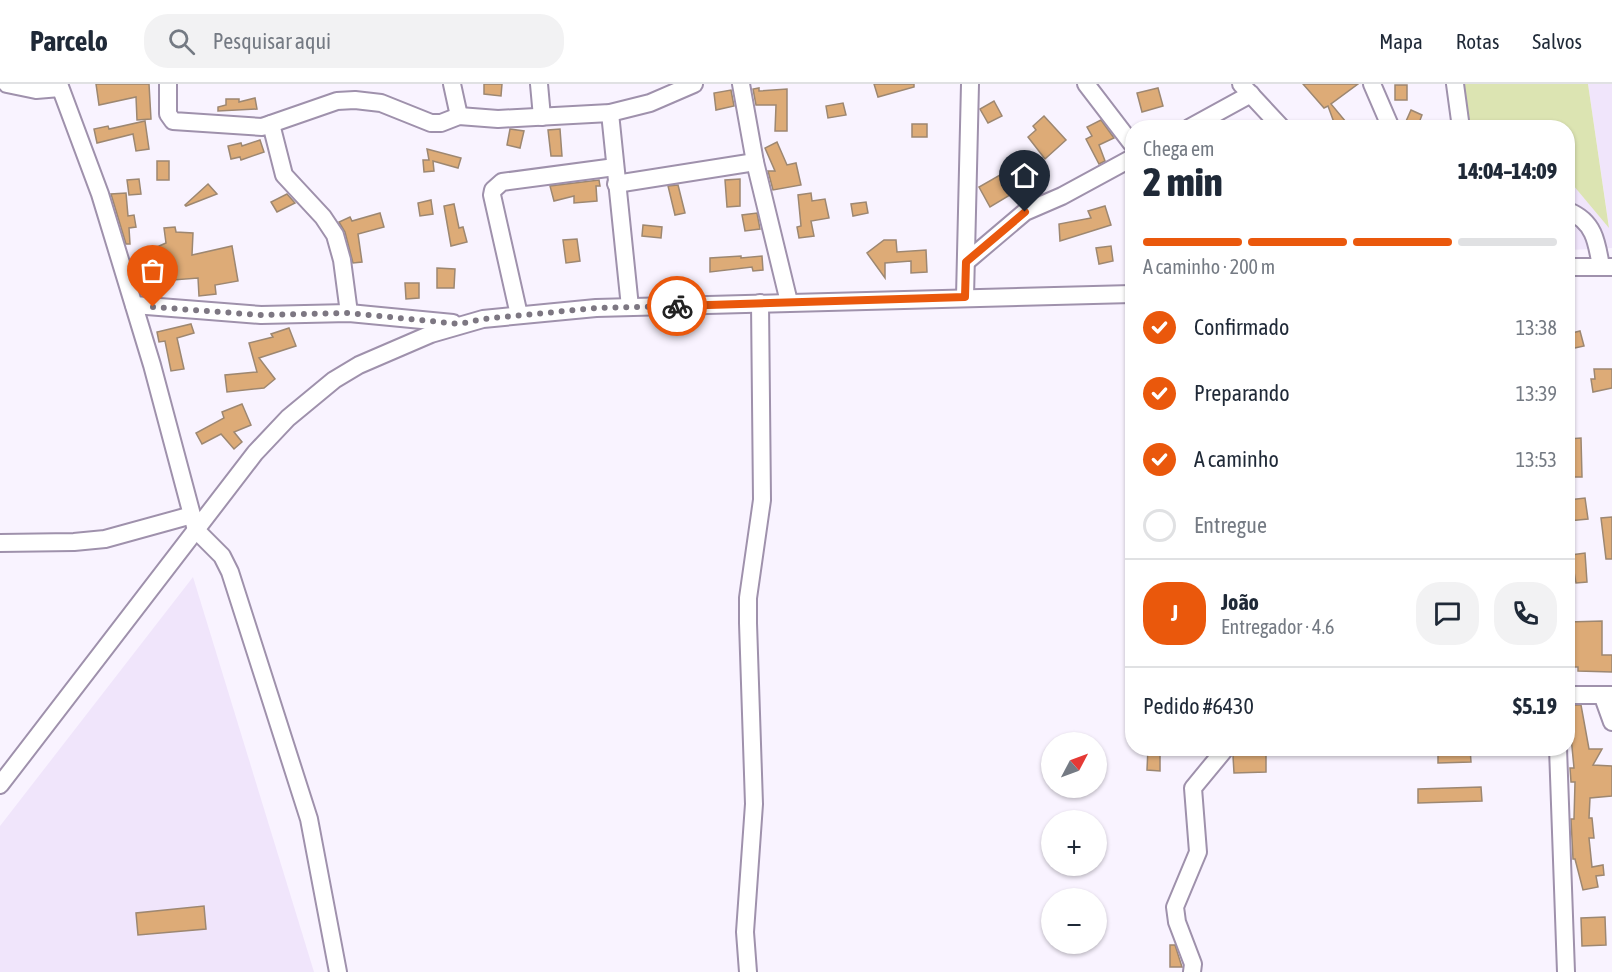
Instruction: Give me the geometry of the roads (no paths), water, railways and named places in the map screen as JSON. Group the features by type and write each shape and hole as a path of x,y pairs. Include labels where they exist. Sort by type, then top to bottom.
{"street":[{"path":"7,84 36,90 60,86 100,194 134,305 194,522 222,556 230,572 309,819 338,972"},
{"path":"168,84 168,114 173,121 253,127 271,124 338,101 355,100 381,103 430,123 459,116 498,119 610,113 650,103 694,84"},
{"path":"452,84 459,116"},
{"path":"538,84 542,117"},
{"path":"741,84 755,162 789,302"},
{"path":"965,297 970,84"},
{"path":"1086,84 1125,135"},
{"path":"1372,84 1388,120"},
{"path":"1455,84 1460,120"},
{"path":"1201,120 1246,89 1275,120"},
{"path":"610,113 630,307"},
{"path":"271,124 284,175 323,217 334,235 342,260 349,313"},
{"path":"616,184 755,162"},
{"path":"966,262 1025,212 1062,196 1125,162"},
{"path":"519,315 492,195 494,189 502,182 615,167"},
{"path":"1575,216 1592,229 1606,267 1575,267"},
{"path":"0,785 194,522 255,453 288,418 334,380 390,351 460,324 519,315 630,307 1125,294"},
{"path":"748,972 745,932 754,804 748,598 762,500 760,303"},
{"path":"134,305 261,315 349,313 460,324"},
{"path":"0,543 74,542 105,539 194,522"},
{"path":"1575,695 1608,696 1612,722"},
{"path":"1192,972 1192,964 1177,922 1175,907 1198,852 1193,788 1219,756"},
{"path":"1558,756 1566,972"}]}
